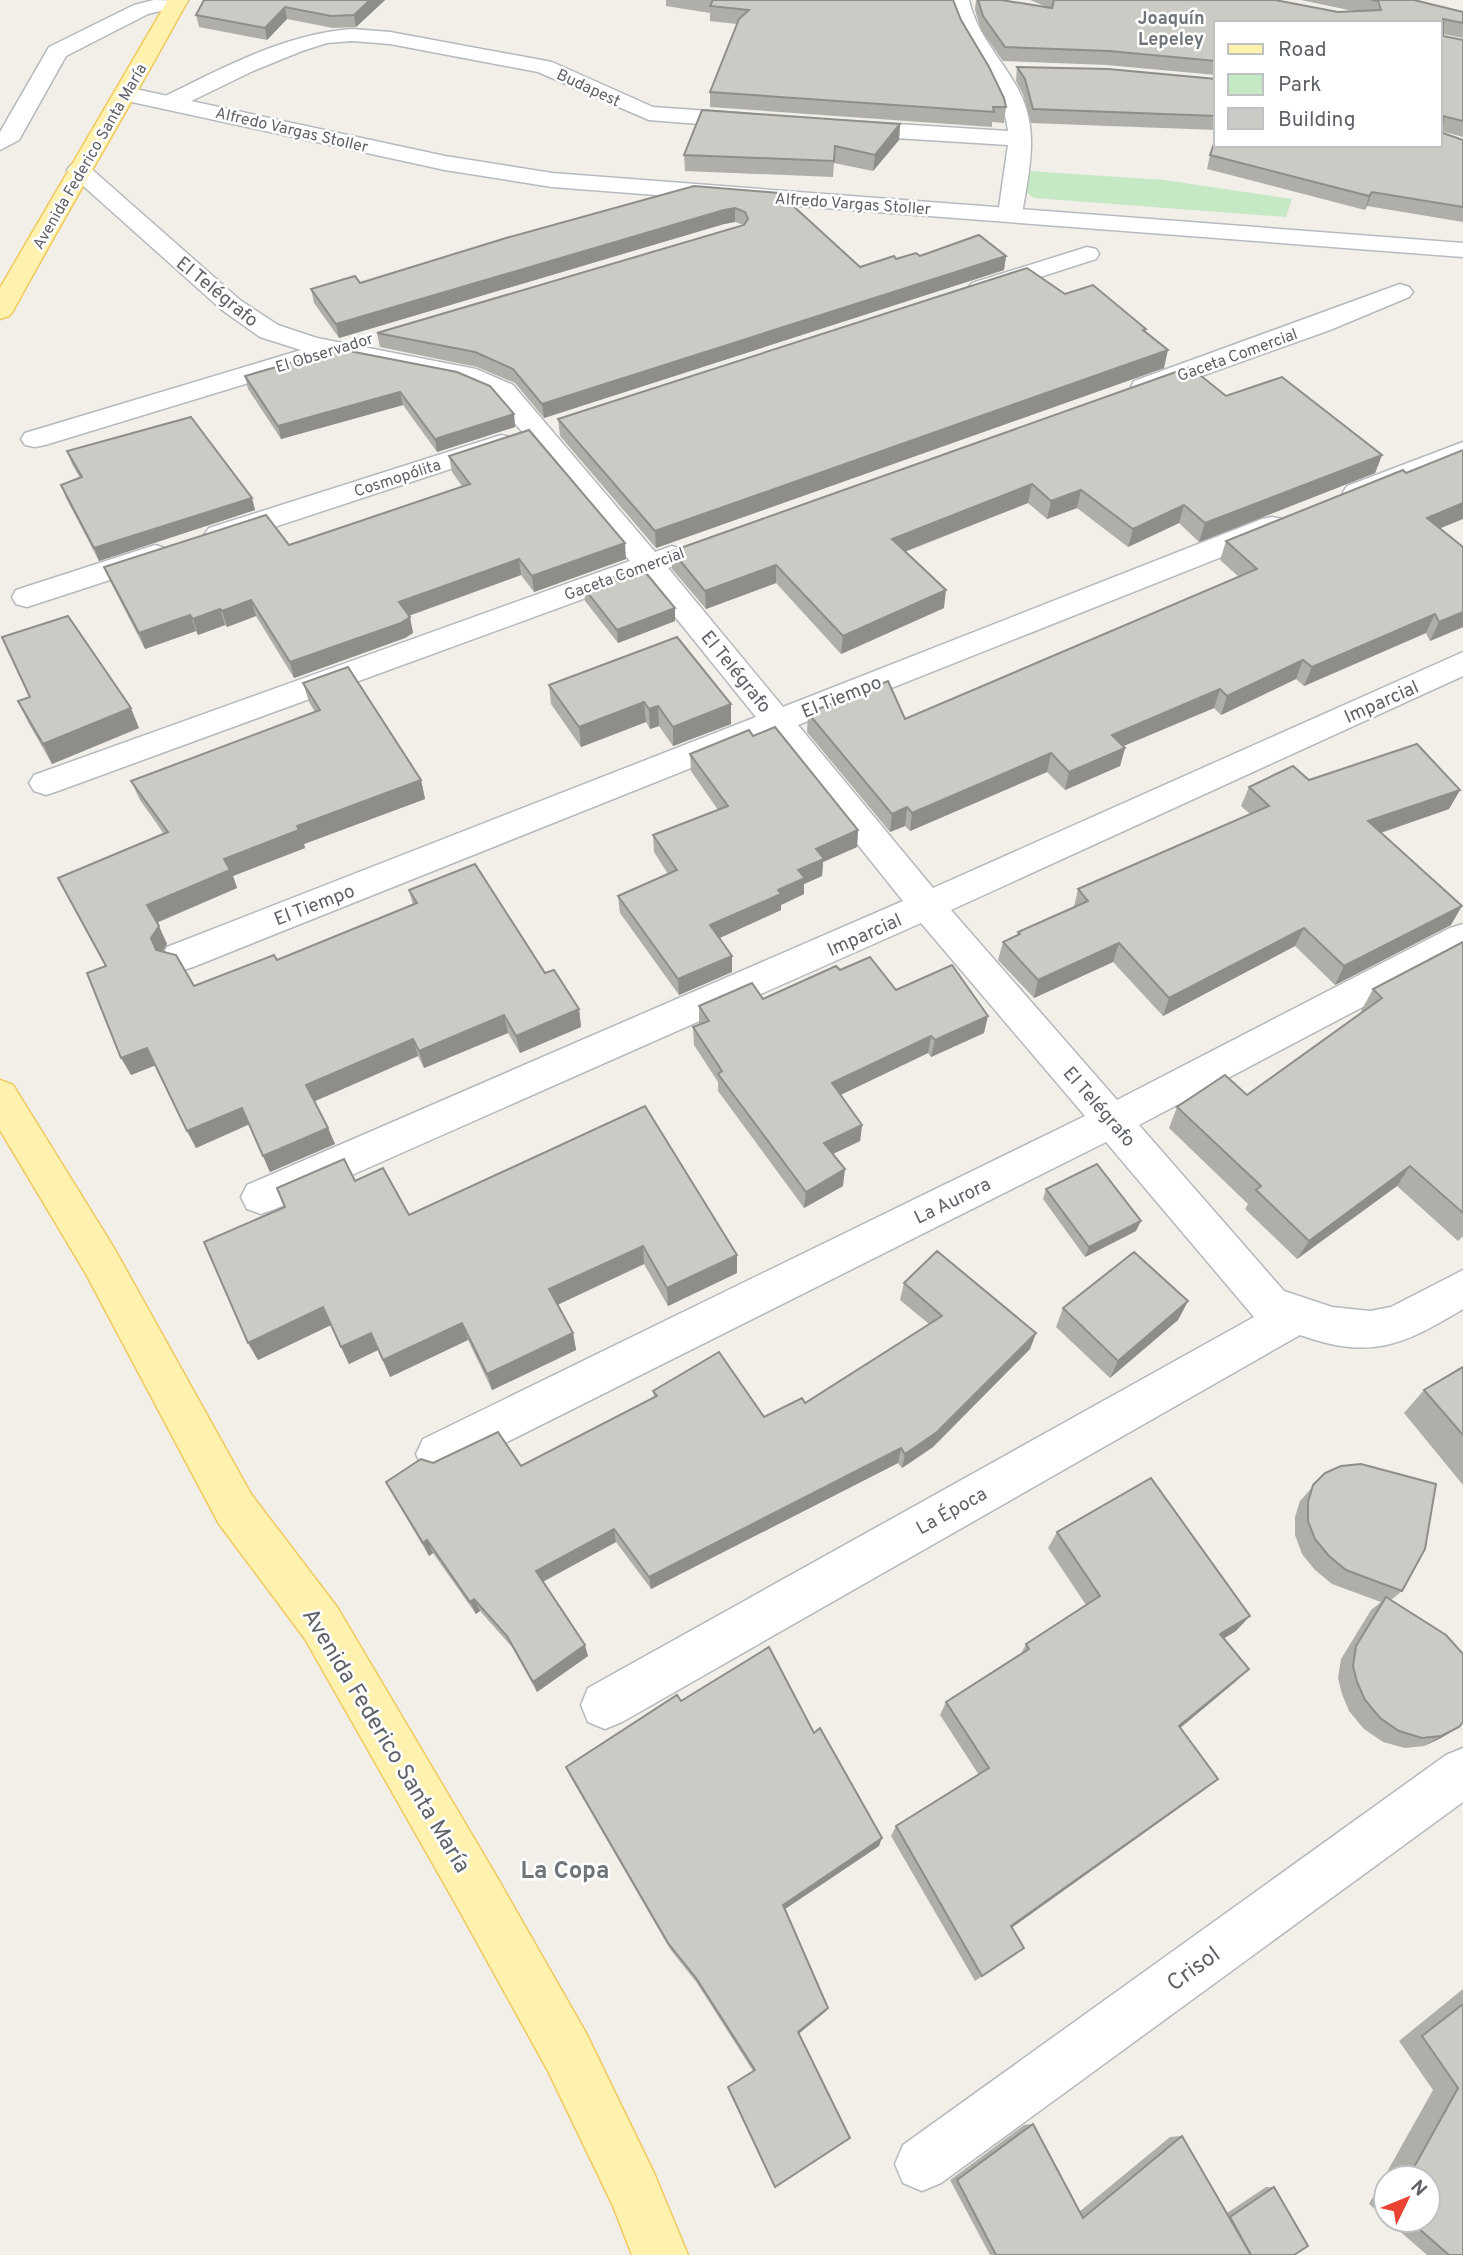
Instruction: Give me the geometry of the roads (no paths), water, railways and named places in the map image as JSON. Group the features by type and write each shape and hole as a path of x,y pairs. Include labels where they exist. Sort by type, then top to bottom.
{"main road":[{"name":"Avenida Federico Santa María","path":"0,311 178,1"},
{"name":"Avenida Federico Santa María","path":"0,1096 100,1261 235,1509 321,1623 477,1890 567,2052 635,2192 660,2255"}],"street":[{"path":"959,0 961,19 1011,95 1018,117 1021,139 1010,214"},
{"path":"0,143 11,135 57,52 141,9 178,1"},
{"name":"Budapest","path":"171,102 245,66 294,46 326,37 352,35 390,38 544,67 649,113 771,123"},
{"path":"996,71 1022,71"},
{"name":"Alfredo Vargas Stoller","path":"126,94 400,155 499,173 616,186 1463,250"},
{"path":"826,126 1021,139"},
{"name":"El Telégrafo","path":"79,170 197,277 249,319 289,338 333,349 448,370 484,381 503,391 552,427 649,564 927,906 1270,1305 1335,1326 1369,1331 1396,1324 1463,1288"},
{"path":"956,296 1087,254"},
{"name":"Gaceta Comercial","path":"1123,395 1321,324 1400,292"},
{"name":"El Observador","path":"35,439 386,334"},
{"name":"Cosmopólita","path":"27,597 552,427"},
{"path":"1334,501 1463,450"},
{"name":"El Tiempo","path":"180,957 1295,517"},
{"name":"Gaceta Comercial","path":"46,783 701,545"},
{"name":"Imparcial","path":"261,1197 927,906 1463,663"},
{"name":"La Aurora","path":"438,1454 1112,1121 1463,938"},
{"name":"La Época","path":"605,1705 1298,1314"},
{"name":"Crisol","path":"922,2164 1463,1772"}],"district":[{"name":"Joaquín Lepeley","path":"1171,28"},
{"name":"La Copa","path":"565,1870"}]}
